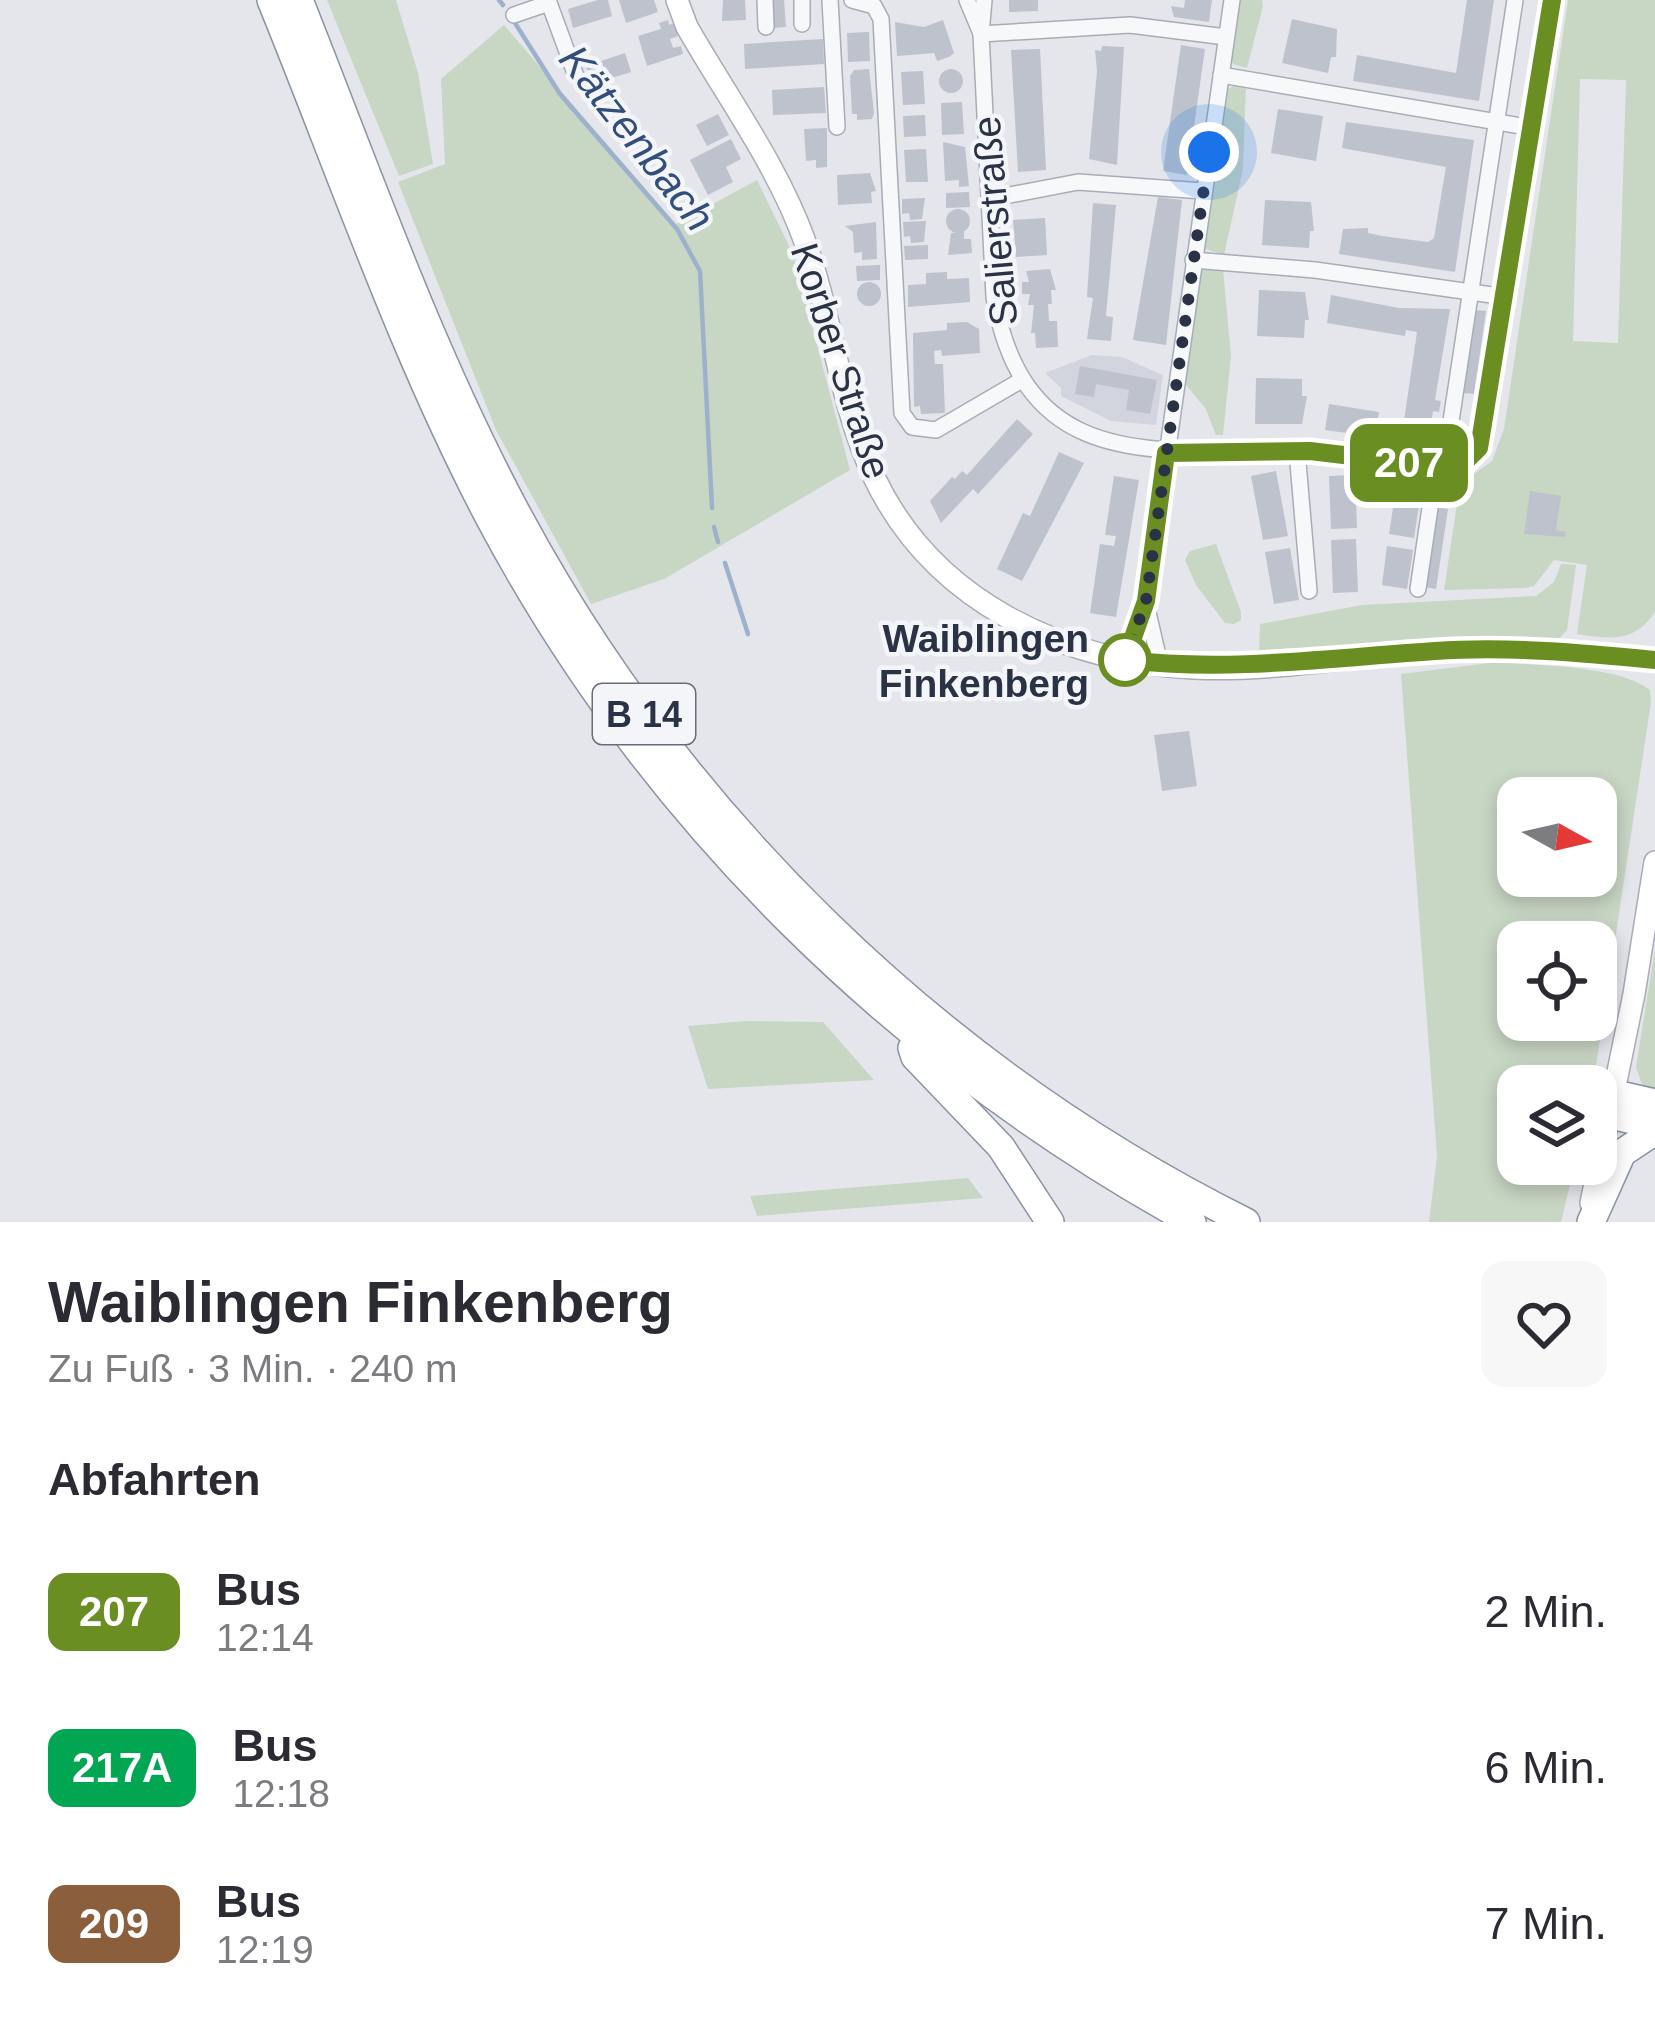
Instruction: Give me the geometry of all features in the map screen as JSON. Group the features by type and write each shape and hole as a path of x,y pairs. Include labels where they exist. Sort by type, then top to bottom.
{"highway":[{"name":"B 14","path":"271,0 410,350 490,519 538,604 620,725 715,843 842,974 907,1031 1104,1174 1192,1222"},
{"name":"B 14","path":"298,0 435,343 515,510 601,653 687,770 791,888 923,1010 1115,1150 1246,1222"},
{"path":"907,1031 914,1058 1000,1147 1050,1222"},
{"path":"1617,1104 1655,1103"},
{"path":"1589,1222 1622,1153 1655,1128 1617,1106"}],"street":[{"name":"Korber Straße","path":"677,0 687,28 793,211 873,475 904,527 940,569 994,611 1078,649 1160,664 1234,668 1439,651 1571,652 1655,660"},
{"path":"765,0 766,27"},
{"path":"802,0 802,24"},
{"path":"830,0 837,127"},
{"path":"852,0 874,6 881,19 902,413 912,427 936,430 1020,381"},
{"name":"Salierstraße","path":"967,0 981,34"},
{"name":"Salierstraße","path":"984,0 981,34 994,297 1000,332 1020,381 1061,420 1089,434 1166,453 1297,451 1440,467"},
{"path":"1125,660 1146,601 1232,0"},
{"path":"1418,589 1471,292 1515,0"},
{"path":"1440,467 1465,462 1483,436 1552,0"},
{"path":"514,15 549,2 576,76"},
{"path":"981,34 1130,25 1226,37"},
{"path":"1221,75 1532,128"},
{"path":"989,199 1078,182 1203,191"},
{"path":"1193,260 1316,270 1506,297"},
{"path":"1297,451 1309,591"},
{"path":"1146,601 1160,664"},
{"path":"1617,1081 1655,862"},
{"path":"1589,1222 1597,1185"}],"shaded area":[{"path":"1092,355 1122,357 1163,375 1156,425 1111,421 1061,396 1061,388 1045,373"}],"green space":[{"path":"327,0 396,0 418,73 433,164 399,176"},
{"path":"1238,0 1262,0 1263,6 1247,68 1233,64 1230,57"},
{"path":"1568,0 1655,0 1655,612 1639,629 1611,637 1577,634 1587,565 1554,560 1534,586 1525,588 1444,590 1460,484 1492,461 1504,429","holes":["1580,79 1626,80 1618,343 1573,341"]},
{"path":"504,25 676,224 757,180 793,254 850,470 664,579 591,604 496,430 398,182 445,164 441,79"},
{"path":"1246,85 1243,169 1224,255 1203,248 1225,91"},
{"path":"1223,270 1231,356 1223,435 1216,435 1206,409 1182,380 1200,272"},
{"path":"1216,544 1241,612 1241,620 1234,624 1225,623 1196,585 1185,560 1190,551"},
{"path":"1561,564 1576,565 1567,630 1560,638 1259,657 1260,624 1362,605 1536,596 1554,582"},
{"path":"1497,662 1598,671 1636,682 1650,690 1651,702 1617,927 1617,921 1497,921 1497,1041 1600,1041 1596,1065 1497,1065 1497,1185 1570,1185 1561,1222 1429,1222 1437,1156 1401,674"},
{"path":"1655,949 1655,1092 1642,1084 1636,1067"},
{"path":"823,1022 874,1080 708,1089 688,1026"},
{"path":"968,1178 983,1198 757,1216 750,1196"}],"building":[{"path":"608,0 612,16 573,28 568,9"},
{"path":"619,0 654,0 658,12 626,23"},
{"path":"723,0 745,0 746,20 722,21"},
{"path":"772,0 784,0 786,27 773,28"},
{"path":"1009,0 1038,0 1038,11 1009,12"},
{"path":"1185,0 1212,0 1209,22 1174,17 1171,6 1184,8"},
{"path":"1467,0 1494,0 1479,101 1353,81 1357,55 1456,73"},
{"path":"1292,19 1337,29 1336,57 1331,57 1328,73 1282,63"},
{"path":"668,20 678,36 670,39 673,48 681,46 683,54 647,66 638,36 661,29 659,23"},
{"path":"943,20 954,53 949,57 937,61 934,53 897,56 895,22 924,27"},
{"path":"869,32 870,61 848,62 847,33"},
{"path":"823,39 824,64 745,69 744,44"},
{"path":"1181,45 1205,49 1187,175 1163,171"},
{"path":"1102,46 1124,47 1117,165 1089,159 1095,50 1101,51"},
{"path":"1040,49 1046,170 1018,172 1011,50"},
{"path":"625,53 631,72 592,84 586,66"},
{"path":"869,69 874,113 872,119 857,120 857,114 852,114 850,76 854,70"},
{"path":"951,69 960,72 960,90 951,93 942,90 939,81 942,72"},
{"path":"923,71 925,104 903,105 901,72"},
{"path":"824,87 826,113 773,115 772,90"},
{"path":"962,102 964,134 942,135 941,103"},
{"path":"1278,109 1323,116 1316,161 1271,153"},
{"path":"718,114 729,135 707,146 696,125"},
{"path":"925,115 926,136 904,137 903,116"},
{"path":"1346,122 1474,140 1455,272 1339,254 1343,229 1368,228 1368,233 1428,242 1434,238 1446,167 1342,148"},
{"path":"827,128 827,167 816,168 816,160 806,161 804,129"},
{"path":"731,139 741,159 726,167 733,182 708,195 690,160"},
{"path":"943,142 965,147 969,186 959,187 959,180 945,181"},
{"path":"926,149 928,182 906,182 904,150"},
{"path":"870,173 876,191 871,192 872,203 838,205 837,175"},
{"path":"969,192 970,207 946,208 946,193"},
{"path":"1158,197 1182,200 1166,345 1133,340"},
{"path":"925,198 922,219 910,220 909,213 902,214 902,199"},
{"path":"1265,200 1311,202 1314,231 1310,231 1309,248 1262,245"},
{"path":"1093,203 1116,205 1106,316 1113,317 1111,341 1087,339 1093,298 1087,297"},
{"path":"958,209 970,221 958,233 946,221"},
{"path":"1045,218 1047,255 1016,257 1013,220"},
{"path":"926,221 924,242 911,243 910,236 904,237 903,222"},
{"path":"876,222 877,259 862,260 862,252 854,253 853,232 845,226"},
{"path":"964,232 964,239 971,239 972,253 948,255 951,233"},
{"path":"928,245 928,259 905,260 904,246"},
{"path":"880,265 880,280 857,281 856,266"},
{"path":"1050,269 1056,290 1051,290 1049,321 1057,321 1058,347 1036,348 1035,333 1031,333 1034,305 1028,305 1030,294 1022,294 1022,282 1029,282 1026,271"},
{"path":"947,272 947,279 969,278 970,302 908,307 908,285 926,284 926,273"},
{"path":"869,282 881,294 869,306 857,294"},
{"path":"1259,290 1305,292 1309,320 1305,320 1304,338 1257,336"},
{"path":"1331,295 1399,308 1450,309 1435,400 1441,401 1439,412 1433,411 1428,445 1401,441 1417,332 1406,330 1405,336 1327,323"},
{"path":"1475,310 1486,311 1474,394 1463,393"},
{"path":"967,322 979,329 980,353 942,356 941,350 934,351 935,364 943,364 945,413 921,414 920,406 914,407 913,333 947,330 947,323"},
{"path":"1080,366 1157,380 1150,414 1126,410 1129,390 1096,384 1094,397 1075,394"},
{"path":"1256,378 1302,379 1302,396 1307,396 1302,424 1255,424"},
{"path":"1329,404 1379,412 1375,437 1325,430"},
{"path":"1017,419 1033,434 978,494 973,489 941,523 930,501 952,477 962,471 967,475"},
{"path":"1059,452 1084,463 1022,581 997,569 1023,513 1030,516"},
{"path":"1276,471 1288,536 1263,540 1251,476"},
{"path":"1355,475 1357,528 1331,529 1329,476"},
{"path":"1114,476 1139,480 1116,617 1090,613 1100,544 1114,546 1116,536 1105,535"},
{"path":"1397,482 1422,486 1414,538 1389,534"},
{"path":"1530,491 1561,496 1556,530 1566,532 1565,537 1524,534"},
{"path":"1436,507 1448,509 1436,589 1425,587"},
{"path":"1356,539 1358,592 1333,593 1331,540"},
{"path":"1387,546 1413,550 1407,589 1382,585"},
{"path":"1290,548 1299,600 1274,604 1265,552"},
{"path":"1189,731 1197,786 1162,791 1154,735"}],"waterway":[{"path":"499,0 503,5"},
{"name":"Kätzenbach","path":"515,23 560,94 677,229 700,271 712,508"},
{"name":"Kätzenbach","path":"714,527 718,542"},
{"name":"Kätzenbach","path":"725,563 748,634"}],"bus line":[{"name":"207","path":"1552,0 1479,448 1465,462 1444,467 1310,451 1166,453 1146,601 1125,660 1234,668 1439,651 1571,652 1655,660"}],"place":[{"name":"Waiblingen Finkenberg","path":"1125,660"}],"route":[{"path":"1125,660 1146,601 1209,152"}]}
